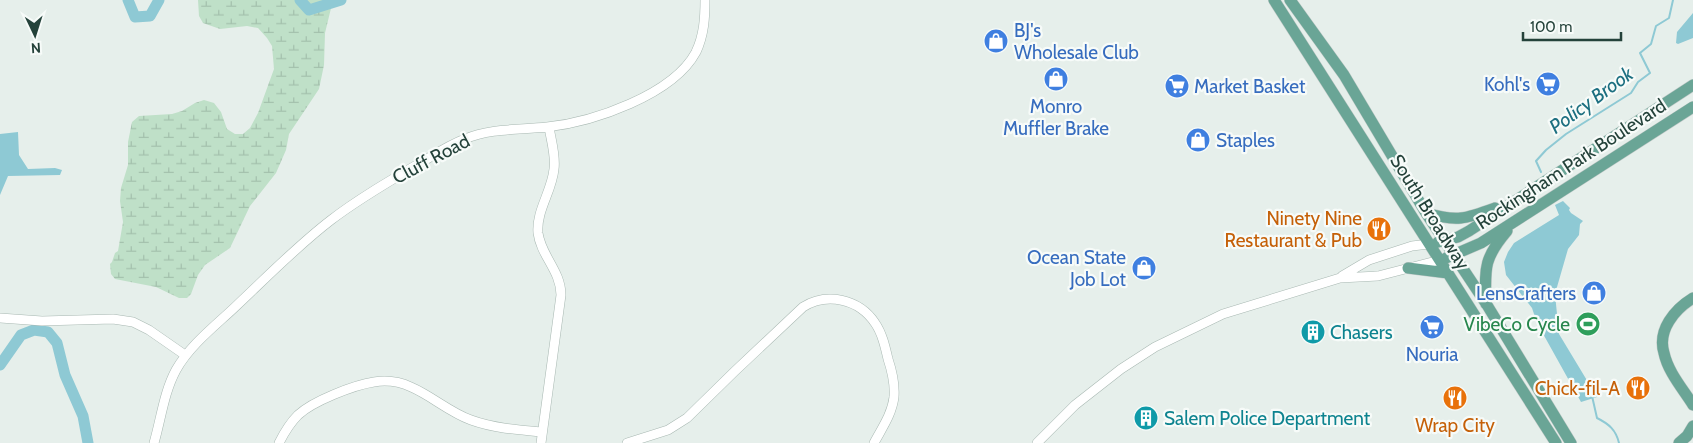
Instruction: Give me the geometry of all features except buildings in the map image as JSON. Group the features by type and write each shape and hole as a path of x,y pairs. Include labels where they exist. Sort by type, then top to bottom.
{"main road":[{"name":"South Broadway","path":"1274,0 1556,443"},
{"name":"South Broadway","path":"1290,0 1344,75 1426,213 1486,306 1570,443"},
{"name":"Rockingham Park Boulevard","path":"1429,244 1458,237 1468,231 1693,85"},
{"name":"Rockingham Park Boulevard","path":"1440,260 1481,243 1693,107"},
{"path":"1426,213 1455,220 1511,203"},
{"path":"1486,306 1485,282 1487,262 1492,250 1515,221"},
{"path":"1408,268 1448,273"},
{"path":"1693,298 1675,311 1668,322 1664,336 1663,352 1693,405"},
{"path":"1664,336 1668,353 1693,393"},
{"path":"1679,443 1687,436 1693,426"}],"street":[{"name":"Cluff Road","path":"154,443 172,378 185,355 311,236 368,194 466,138 490,132 548,127 579,120 616,109 645,96 671,80 690,61 700,43 704,22 705,0"},
{"path":"541,443 561,294 559,278 541,244 538,232 539,218 554,170 548,127"},
{"path":"1340,278 1368,260 1412,246 1429,244"},
{"path":"1037,443 1075,405 1121,369 1155,347 1223,314 1340,278 1378,276 1440,260"},
{"path":"627,443 668,430 682,422 804,308 817,301 833,299 851,302 866,311 875,322 884,344 893,379 894,397 890,412 874,443"},
{"path":"1,318 42,321 113,319 133,322 150,330 185,355"},
{"path":"278,443 292,421 312,405 355,387 383,381 412,387 450,411 472,420 504,428 542,432"}],"green space":[{"path":"198,0 333,0 325,33 324,65 319,89 289,134 286,150 276,173 250,206 230,248 205,265 198,275 191,294 187,298 179,298 156,287 115,279 111,274 110,264 115,253 118,251 123,222 120,201 121,188 128,165 128,142 132,122 139,116 172,114 182,111 204,100 214,103 221,112 227,129 235,134 243,134 250,128 258,113 274,69 272,46 258,28 247,26 220,29 203,23 199,16"}],"water":[{"path":"1693,13 1693,38 1678,44 1676,43 1677,32"},
{"path":"18,132 19,155 28,169 55,168 62,170 60,175 8,176 0,195 0,134"},
{"path":"1563,201 1570,208 1571,213 1583,221 1580,224 1579,235 1568,249 1555,294 1559,334 1597,397 1581,402 1537,323 1532,308 1506,275 1504,262 1514,243 1559,215 1555,205"}],"waterway":[{"path":"128,0 135,17 150,16 159,0"},
{"path":"300,0 309,10 341,0"},
{"name":"Policy Brook","path":"1541,172 1536,161 1546,150 1566,134 1631,93 1638,82 1650,73 1640,53 1651,44 1656,26 1669,18 1673,0"},
{"path":"0,365 21,335 34,330 48,332 57,343 65,375 83,416 88,443"},
{"name":"Policy Brook","path":"1592,396 1597,418 1611,428 1616,434 1619,443"}],"place":[{"name":"BJ's Wholesale Club","path":"996,41"},
{"name":"Monro Muffler Brake","path":"1056,79"},
{"name":"Kohl's","path":"1548,84"},
{"name":"Market Basket","path":"1177,86"},
{"name":"Staples","path":"1198,140"},
{"name":"Ninety Nine Restaurant & Pub","path":"1379,229"},
{"name":"Ocean State Job Lot","path":"1144,268"},
{"name":"LensCrafters","path":"1594,293"},
{"name":"VibeCo Cycle","path":"1588,324"},
{"name":"Nouria","path":"1432,327"},
{"name":"Chasers","path":"1313,332"},
{"name":"Chick-fil-A","path":"1638,388"},
{"name":"Wrap City","path":"1455,398"},
{"name":"Salem Police Department","path":"1146,418"}]}
